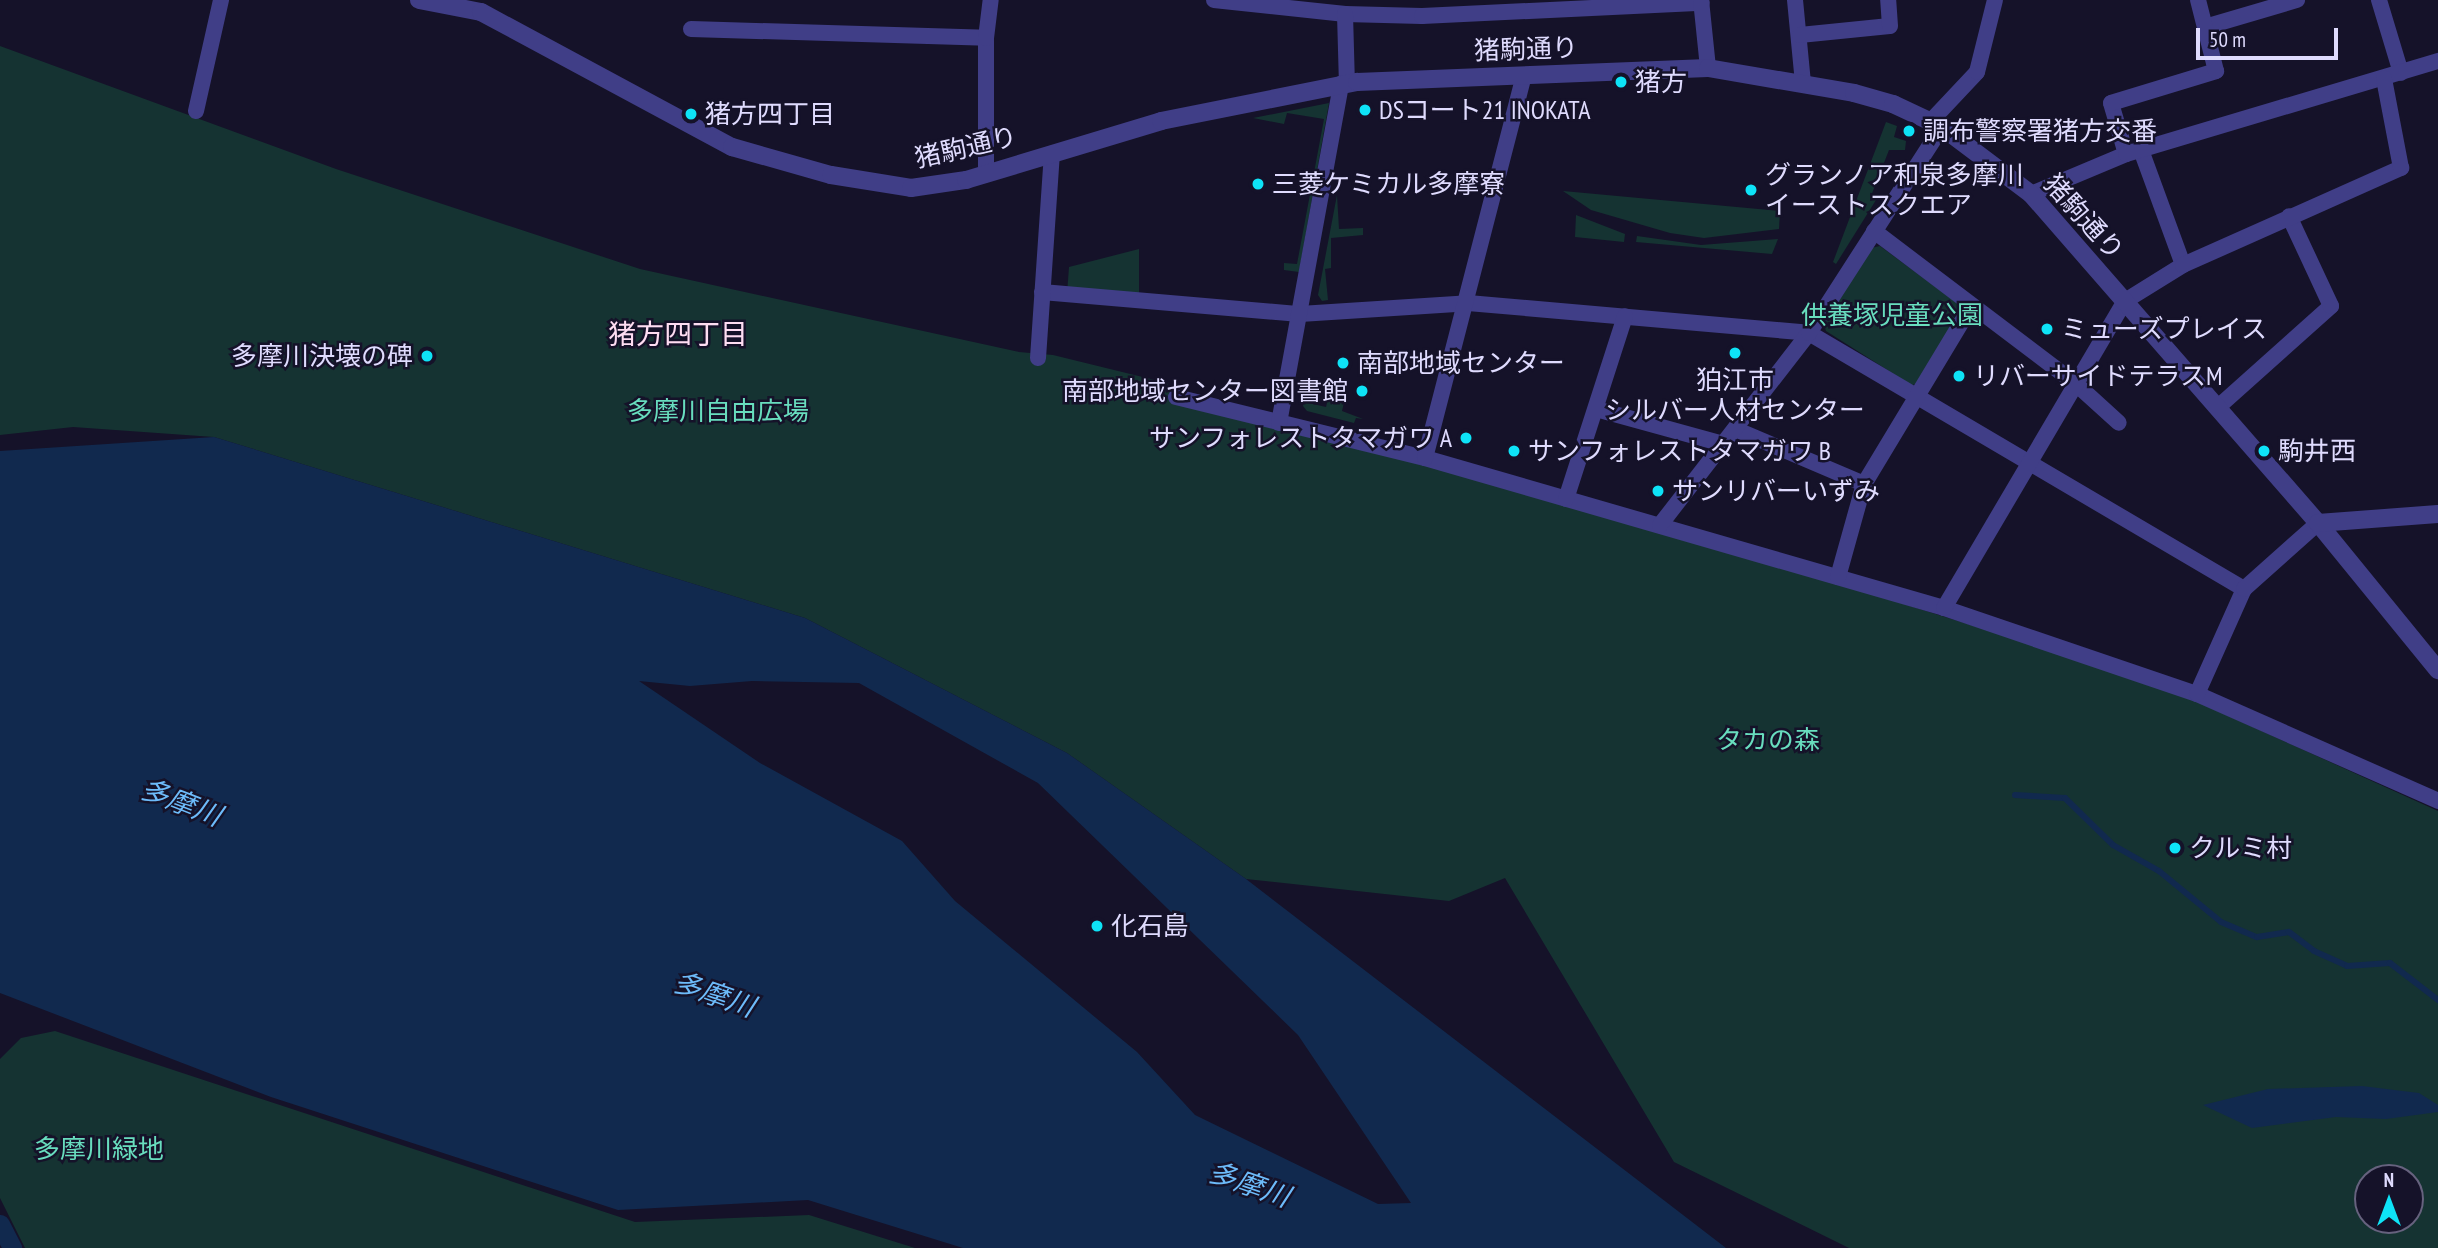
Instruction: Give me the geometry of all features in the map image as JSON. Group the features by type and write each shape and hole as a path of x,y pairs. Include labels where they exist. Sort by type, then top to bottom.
{"street":[{"path":"196,111 221,0"},
{"name":"猪駒通り","path":"419,0 481,12 741,150 831,175 911,188 986,174 1161,121 1344,84 1708,68 1867,96 1937,124 2031,194 2318,523 2438,670"},
{"path":"986,174 986,38 991,0"},
{"path":"1214,0 1262,2 1345,15 1366,7 1702,2 1708,68"},
{"path":"1795,0 1803,83"},
{"path":"1800,35 1890,26 1888,0"},
{"path":"1660,525 1809,333 1874,231 1937,124 1977,72 1995,0"},
{"path":"2183,265 2111,103 2216,71 2198,0"},
{"path":"2205,27 2297,0"},
{"path":"2378,0 2401,73"},
{"path":"1279,423 1344,84 1345,15"},
{"path":"691,29 986,38"},
{"path":"2031,194 2134,152 2438,61"},
{"path":"1425,458 1468,303 1524,76"},
{"path":"1944,608 2124,301 2183,265 2401,168 2384,79"},
{"path":"1038,358 1052,153"},
{"path":"2217,408 2331,306 2289,216"},
{"path":"1874,231 1970,308 2075,383 2119,423"},
{"path":"1042,292 1300,314 1468,303 1809,333 2244,589"},
{"path":"1838,577 1864,484 1970,308"},
{"path":"1566,499 1625,316"},
{"path":"1176,397 1425,458 1944,608 2197,694 2438,801"},
{"path":"1596,410 1723,444"},
{"path":"1735,429 1864,484"},
{"path":"2197,694 2244,589 2318,523 2438,514"}],"green space":[{"path":"0,46 336,169 640,269 1019,352 1053,355 1167,383 1176,401 1381,451 1830,581 2156,683 2438,811 2438,1248 1849,1248 1674,1162 1505,878 1449,901 1246,879 1067,753 805,618 214,437 73,427 0,435"},
{"path":"1329,103 1299,272 1284,270 1284,263 1297,264 1324,119 1287,113 1284,124 1253,118"},
{"path":"1886,122 1897,126 1894,137 1906,141 1905,150 1889,150 1871,196 1876,200 1836,264 1833,262"},
{"path":"1563,191 1780,211 1779,229 1704,238 1670,233 1591,210"},
{"path":"1337,195 1339,229 1363,228 1363,235 1331,238 1331,268 1325,269 1328,300 1322,301 1318,295"},
{"path":"1576,215 1625,234 1624,242 1575,237"},
{"path":"1637,236 1701,245 1778,239 1772,254 1636,242"},
{"name":"供養塚児童公園","path":"1880,246 1961,306 1961,314 1918,384 1911,385 1826,331 1823,321 1871,248"},
{"path":"1139,249 1139,298 1067,294 1069,267"},
{"path":"1330,390 1346,394 1342,411 1363,419 1356,418 1354,423 1307,411 1303,406 1304,402 1326,407"},
{"name":"多摩川緑地","path":"55,1031 635,1222 809,1215 915,1248 25,1248 0,1198 0,1059 21,1038"}],"water":[{"name":"多摩川","path":"214,437 805,618 1067,753 1246,879 1726,1248 963,1248 808,1200 618,1210 271,1097 0,993 0,451","holes":["639,681 690,686 752,681 859,683 1038,783 1298,1035 1411,1203 1378,1204 1195,1115 1137,1052 955,901 902,841 760,763"]},
{"path":"2362,1086 2419,1093 2438,1105 2438,1112 2386,1119 2336,1117 2252,1128 2203,1105 2268,1089"}],"waterway":[{"path":"2015,795 2065,798 2113,845 2159,871 2221,922 2257,937 2289,932 2314,951 2347,966 2390,963 2438,1000"},
{"path":"0,1224 12,1248"}],"place":[{"name":"猪方","path":"1621,82"},
{"name":"DSコート21 INOKATA","path":"1365,110"},
{"name":"猪方四丁目","path":"691,114"},
{"name":"調布警察署猪方交番","path":"1909,131"},
{"name":"三菱ケミカル多摩寮","path":"1258,184"},
{"name":"グランノア和泉多摩川 イーストスクエア","path":"1751,190"},
{"name":"ミューズプレイス","path":"2047,329"},
{"name":"狛江市 シルバー人材センター","path":"1735,353"},
{"name":"多摩川決壊の碑","path":"427,356"},
{"name":"南部地域センター","path":"1343,363"},
{"name":"リバーサイドテラスM","path":"1959,376"},
{"name":"南部地域センター図書館","path":"1362,391"},
{"name":"サンフォレストタマガワ A","path":"1466,438"},
{"name":"サンフォレストタマガワ B","path":"1514,451"},
{"name":"駒井西","path":"2264,451"},
{"name":"サンリバーいずみ","path":"1658,491"},
{"name":"クルミ村","path":"2175,848"},
{"name":"化石島","path":"1097,926"}],"district":[{"name":"猪方四丁目","path":"678,334"}],"park label":[{"name":"多摩川自由広場","path":"718,411"},
{"name":"タカの森","path":"1768,740"}]}
